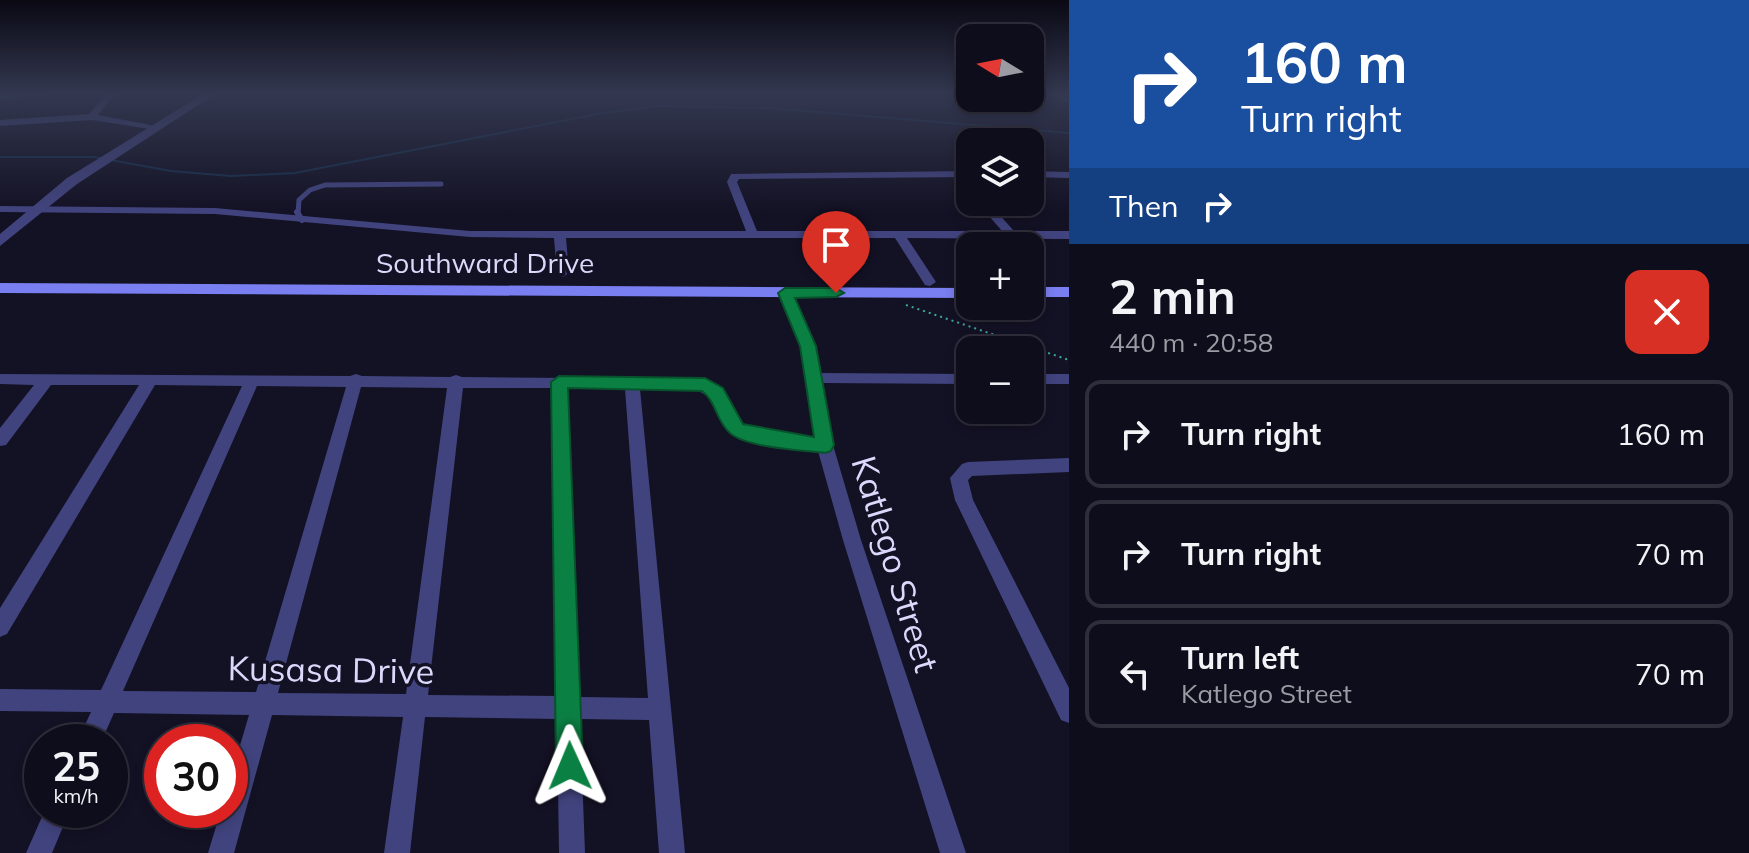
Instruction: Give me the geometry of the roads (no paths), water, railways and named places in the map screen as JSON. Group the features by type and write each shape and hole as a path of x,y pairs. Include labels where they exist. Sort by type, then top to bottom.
{"main road":[{"name":"Southward Drive","path":"0,288 956,293"},
{"path":"1044,292 1069,292"}],"street":[{"path":"0,242 36,209 145,134"},
{"path":"753,235 732,182 735,176 956,174"},
{"path":"1044,174 1069,175"},
{"path":"0,209 215,211 470,234 956,235"},
{"path":"994,216 1008,232"},
{"path":"560,234 563,273"},
{"path":"898,234 930,282"},
{"path":"1044,235 1069,235"},
{"name":"Katlego Street","path":"785,293 808,346 825,445 852,540 953,853"},
{"path":"815,378 956,379"},
{"path":"0,379 356,379 705,384 717,392 726,414 737,429 757,436 825,445"},
{"path":"0,440 47,379"},
{"path":"0,627 151,379"},
{"path":"97,724 253,379"},
{"path":"221,853 356,379"},
{"path":"1044,379 1069,379"},
{"path":"397,853 456,380"},
{"path":"559,382 572,853"},
{"path":"632,384 672,853"},
{"path":"1067,467 968,469 959,478 964,500 1069,712"},
{"name":"Kusasa Drive","path":"0,700 661,709"},
{"path":"39,853 50,828"}],"lane":[{"path":"302,220 297,212 299,200 310,190 325,185 441,184"}],"waterway":[{"path":"0,157 94,157 171,171 231,176 295,173 496,134"}]}
